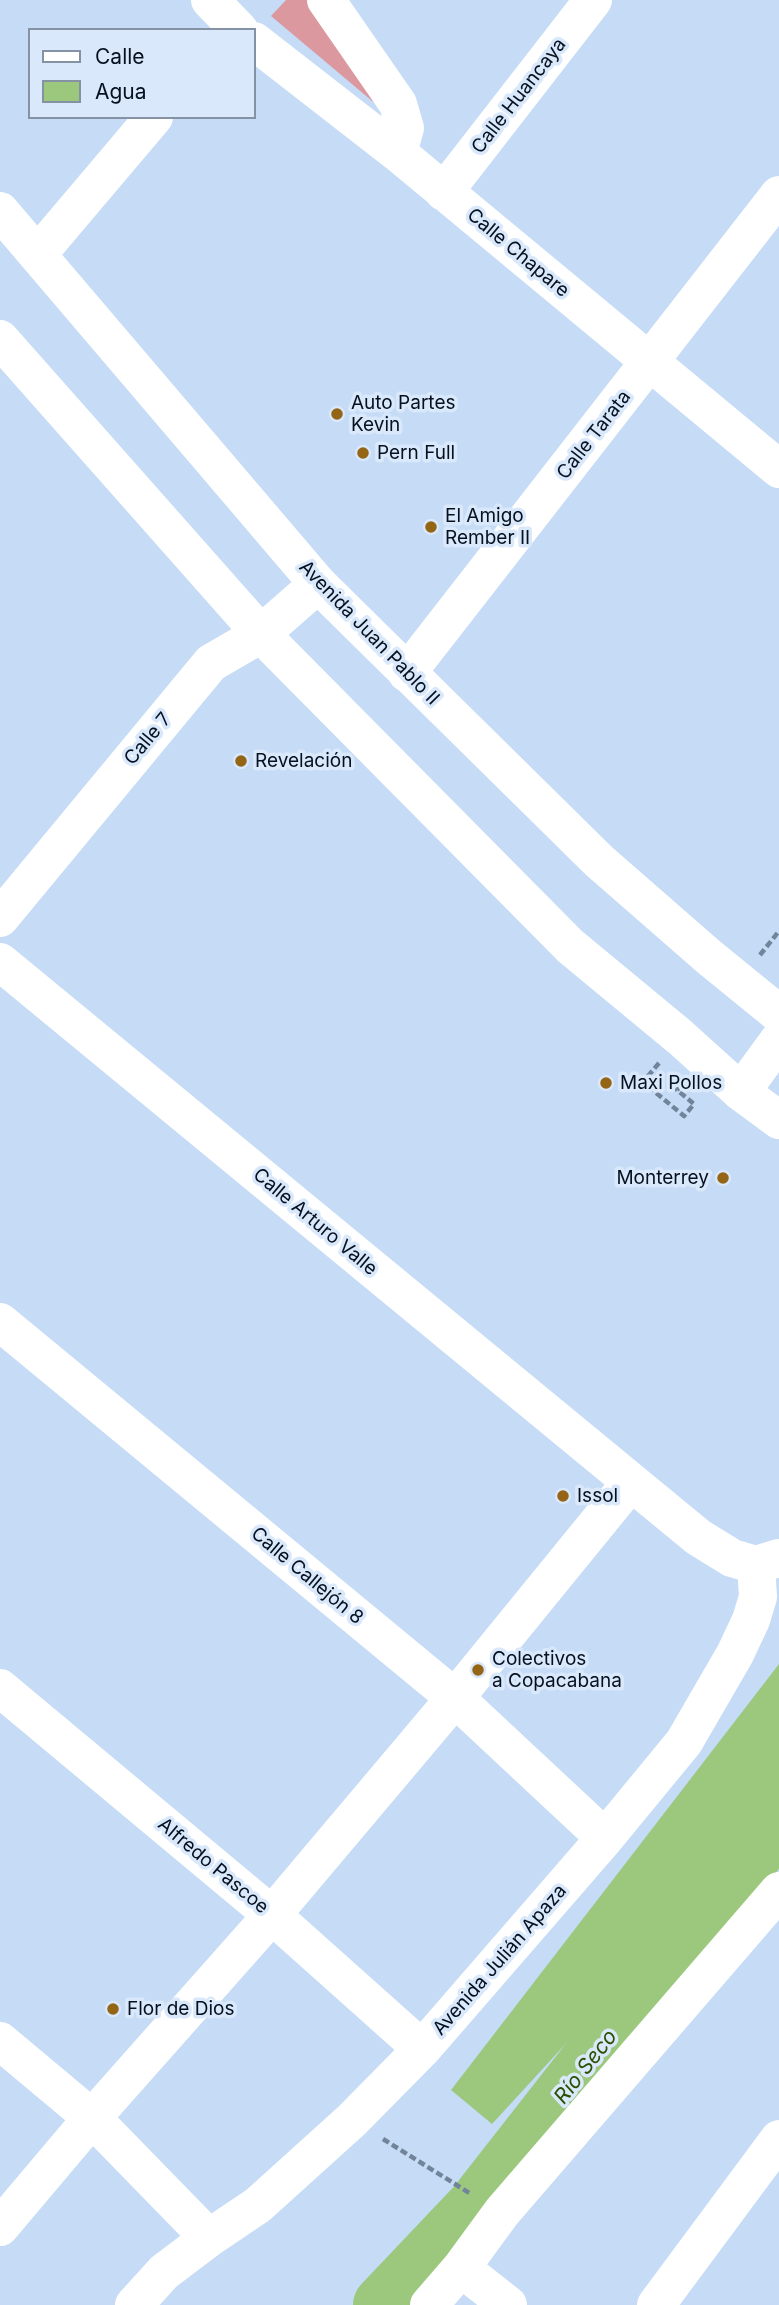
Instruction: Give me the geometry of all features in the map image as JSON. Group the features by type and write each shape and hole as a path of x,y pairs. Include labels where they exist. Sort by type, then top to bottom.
{"main road":[{"path":"326,0 398,104 405,128 398,153"},
{"name":"Calle Huancaya","path":"444,192 593,0"},
{"name":"Calle Chapare","path":"256,37 779,469"},
{"path":"38,254 152,119"},
{"name":"Calle Tarata","path":"407,673 779,195"},
{"name":"Avenida Juan Pablo II","path":"0,211 318,584 600,861 709,957 779,1014"},
{"path":"0,339 261,634 570,946 680,1037 741,1092 779,1120"},
{"name":"Calle 7","path":"0,918 211,663 261,634 318,584"},
{"name":"Calle Arturo Valle","path":"0,961 698,1537 732,1558 768,1562"},
{"path":"741,1092 779,1040"},
{"name":"Calle Callejón 8","path":"0,1322 455,1699 606,1838"},
{"path":"0,2227 92,2118 272,1915 455,1699 631,1482"},
{"name":"Avenida Julián Apaza","path":"134,2305 164,2272 258,2205 352,2120 422,2049 606,1838 684,1742 735,1654 751,1620 768,1562"},
{"name":"Alfredo Pascoe","path":"0,1688 272,1915 422,2049"},
{"path":"429,2305 461,2269 502,2211 779,1891"},
{"path":"0,2041 92,2118 209,2238"},
{"path":"656,2305 779,2140"},
{"path":"461,2269 508,2305"}],"path":[{"path":"643,1082 684,1116 694,1104 677,1090"},
{"path":"352,2120 473,2195"}],"shaded area":[{"path":"286,0 316,0 390,116 271,16"}],"water":[{"name":"Río Seco","path":"779,1664 779,1812 492,2124 451,2090"}],"waterway":[{"name":"Río Seco","path":"383,2305 476,2207 779,1820"}],"place":[{"name":"Auto Partes Kevin","path":"337,414"},
{"name":"Pern Full","path":"363,453"},
{"name":"El Amigo Rember II","path":"431,527"},
{"name":"Revelación","path":"241,761"},
{"name":"Maxi Pollos","path":"606,1083"},
{"name":"Monterrey","path":"723,1178"},
{"name":"Issol","path":"563,1496"},
{"name":"Colectivos a Copacabana","path":"478,1670"},
{"name":"Flor de Dios","path":"113,2009"}]}
